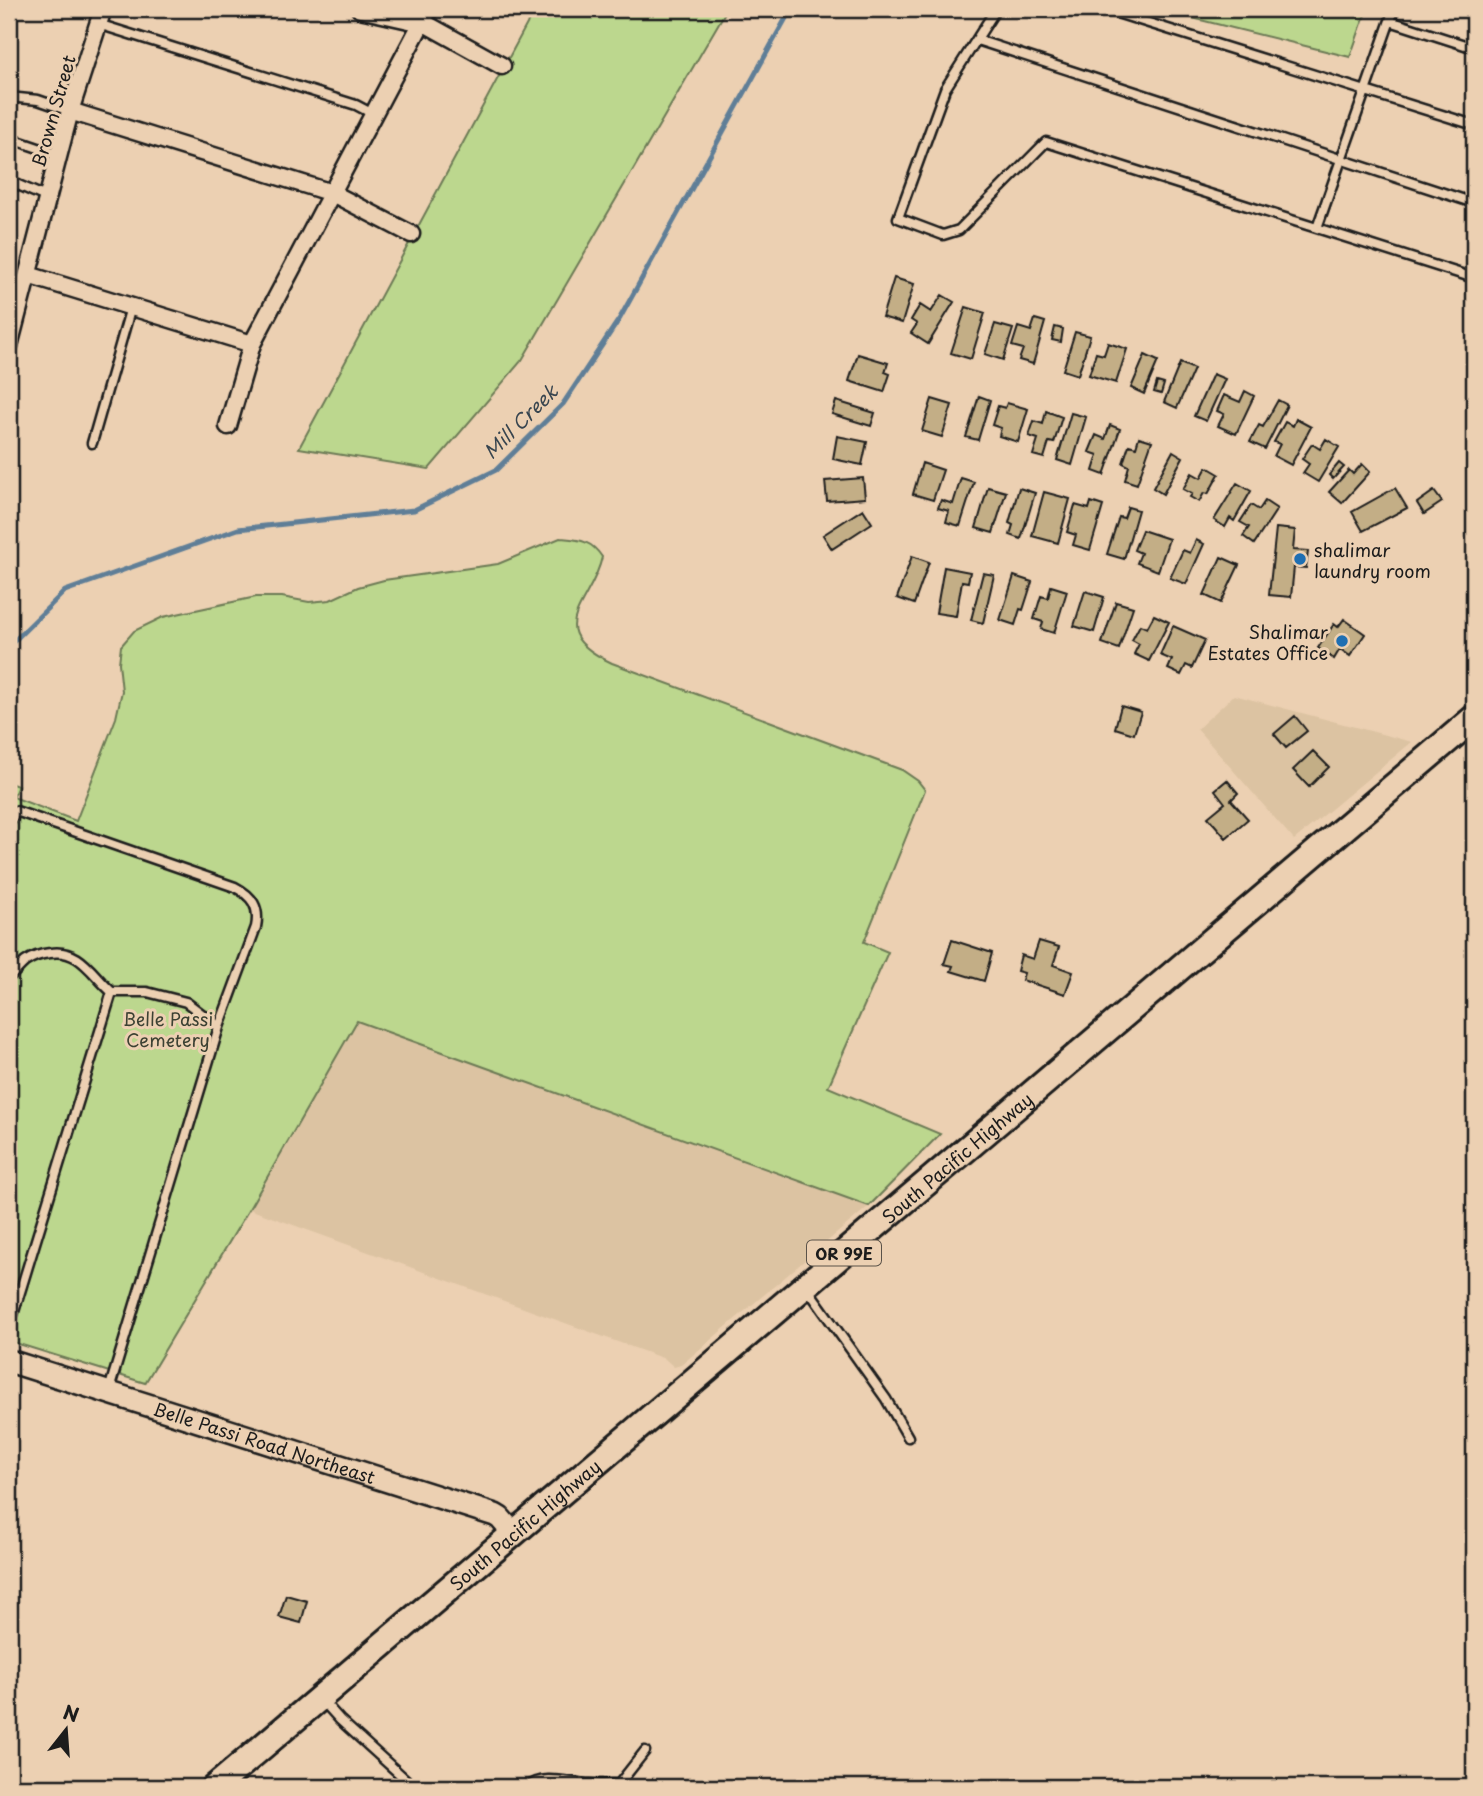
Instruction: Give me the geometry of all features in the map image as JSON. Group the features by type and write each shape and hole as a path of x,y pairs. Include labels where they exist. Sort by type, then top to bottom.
{"main road":[{"name":"South Pacific Highway","path":"215,1787 1474,718"}],"street":[{"path":"360,9 425,16"},
{"path":"399,9 425,16 502,66"},
{"name":"Brown Street","path":"9,346 70,111 101,16"},
{"path":"228,426 252,344 425,16"},
{"path":"70,111 332,193 411,234"},
{"path":"28,275 252,344"},
{"name":"Belle Passi Road Northeast","path":"9,1361 495,1515 514,1534"}],"lane":[{"path":"996,9 945,89 898,218 943,234 959,230 1046,142 1474,278"},
{"path":"1104,9 1474,125"},
{"path":"1317,228 1394,9"},
{"path":"101,16 356,104 373,114"},
{"path":"1390,21 1474,48"},
{"path":"977,40 1474,203"},
{"path":"9,97 38,100 70,111"},
{"path":"9,138 59,155"},
{"path":"9,181 49,198"},
{"path":"92,443 131,307"},
{"path":"9,824 16,811 235,887 248,894 256,905 256,927 219,1027 108,1393"},
{"path":"9,977 26,961 39,955 55,952 69,954 81,960 112,992 147,992 175,998 200,1010 219,1027"},
{"path":"9,1328 112,992"},
{"path":"805,1286 886,1399 908,1437"},
{"path":"320,1698 340,1720 414,1787"},
{"path":"528,1787 533,1783 553,1780 619,1784 645,1751"}],"shaded area":[{"path":"1234,695 1412,742 1294,840 1197,729"},
{"path":"357,1021 869,1206 681,1365 674,1367 665,1359 249,1209"}],"green space":[{"path":"535,9 727,9 522,360 429,469 299,448"},
{"path":"1156,9 1367,9 1350,57"},
{"name":"Belle Passi Cemetery","path":"560,538 584,542 594,547 602,557 597,574 576,615 574,627 578,639 590,651 612,663 902,770 918,781 925,790 864,942 888,952 828,1087 940,1134 869,1206 357,1021 145,1383 9,1341 9,783 18,786 13,797 76,821 116,718 122,691 119,663 121,646 134,631 163,617 256,597 282,597 309,602 330,600 358,587 384,580 498,564"}],"building":[{"path":"894,278 914,284 902,323 882,317"},
{"path":"942,295 954,302 928,344 911,333 917,324 911,320 920,305 931,312"},
{"path":"966,307 985,313 971,359 951,353"},
{"path":"1035,319 1045,322 1033,364 1019,360 1023,349 1012,346 1018,327 1031,331"},
{"path":"995,324 1013,329 1003,360 985,354"},
{"path":"1055,327 1063,329 1061,342 1052,340"},
{"path":"1075,332 1090,336 1078,375 1063,370"},
{"path":"1108,343 1127,349 1116,383 1089,375 1096,353 1104,355"},
{"path":"858,354 888,363 885,372 890,374 884,392 849,381"},
{"path":"1145,355 1158,361 1144,394 1131,388"},
{"path":"1180,363 1194,369 1177,408 1164,402"},
{"path":"1213,374 1225,379 1206,421 1194,416"},
{"path":"1157,382 1164,384 1161,394 1154,392"},
{"path":"1245,391 1254,396 1236,434 1218,426 1224,414 1217,411 1224,395 1240,402"},
{"path":"979,396 990,400 978,440 966,437"},
{"path":"932,399 952,405 942,437 922,431"},
{"path":"1278,400 1287,405 1265,449 1250,442 1259,425 1263,427"},
{"path":"836,401 875,413 871,426 832,414"},
{"path":"1007,403 1028,409 1018,442 999,436 1001,428 992,425 998,406 1005,408"},
{"path":"1046,411 1062,417 1054,443 1049,442 1044,458 1033,455 1038,439 1029,436 1034,421 1043,424"},
{"path":"1071,413 1086,417 1072,465 1057,460"},
{"path":"1296,419 1311,427 1291,465 1274,456 1280,444 1274,442 1285,422 1293,426"},
{"path":"1110,425 1120,429 1104,475 1093,471 1098,455 1089,452 1096,435 1105,439"},
{"path":"837,436 867,442 862,465 833,459"},
{"path":"1139,437 1152,441 1137,484 1125,480 1129,466 1123,463 1129,445 1136,447"},
{"path":"1326,439 1339,447 1318,482 1303,473 1309,464 1302,459 1312,444 1320,449"},
{"path":"1173,451 1183,457 1163,494 1153,488"},
{"path":"922,463 943,470 933,500 913,494"},
{"path":"1339,463 1344,467 1333,479 1329,475"},
{"path":"1362,464 1370,472 1342,503 1329,492 1349,470 1353,474"},
{"path":"1207,467 1219,474 1208,494 1204,493 1199,502 1183,489 1192,473 1201,478"},
{"path":"863,478 865,498 827,501 825,481"},
{"path":"961,478 974,482 960,526 946,522 949,511 938,508 941,500 953,504"},
{"path":"1237,483 1251,491 1234,521 1230,518 1225,527 1214,520"},
{"path":"988,487 1006,492 993,533 976,528"},
{"path":"1019,488 1035,493 1021,539 1010,535 1013,525 1009,523"},
{"path":"1395,488 1407,508 1363,531 1352,512"},
{"path":"1434,491 1442,502 1424,514 1417,503"},
{"path":"1044,492 1070,499 1058,543 1032,536"},
{"path":"1265,501 1277,509 1254,544 1243,536 1249,527 1240,522 1251,505 1259,510"},
{"path":"1091,502 1103,506 1090,550 1073,545 1076,535 1067,532 1075,505 1089,509"},
{"path":"1128,507 1138,510 1124,559 1107,554 1119,517 1124,518"},
{"path":"863,509 872,523 832,549 823,535"},
{"path":"1276,528 1295,530 1293,550 1308,551 1306,568 1294,567 1291,597 1269,595"},
{"path":"1142,530 1169,539 1158,571 1137,563 1141,553 1134,550"},
{"path":"1196,540 1204,544 1186,584 1170,578 1183,550 1190,553"},
{"path":"912,556 929,562 914,604 897,598"},
{"path":"1221,557 1239,565 1221,603 1204,595"},
{"path":"944,567 970,572 968,582 962,581 956,616 936,613"},
{"path":"983,573 994,575 983,623 971,620"},
{"path":"1014,576 1032,582 1015,625 1000,620"},
{"path":"1051,586 1067,591 1054,633 1041,629 1043,622 1034,619 1041,596 1048,598"},
{"path":"1085,591 1104,597 1094,632 1074,626"},
{"path":"1116,602 1133,607 1119,649 1102,643"},
{"path":"1154,615 1169,622 1149,661 1134,654 1139,644 1132,640 1140,625 1147,628"},
{"path":"1344,619 1365,634 1350,656 1340,649 1334,659 1318,648 1334,624 1338,627"},
{"path":"1173,626 1205,640 1192,668 1186,665 1181,675 1168,669 1172,660 1160,655"},
{"path":"1121,706 1141,712 1134,734 1115,728"},
{"path":"1295,716 1307,731 1286,748 1274,734"},
{"path":"1313,751 1329,767 1309,787 1293,770"},
{"path":"1227,780 1238,793 1231,800 1248,819 1226,838 1208,817 1225,803 1215,790"},
{"path":"952,940 992,953 984,981 951,971 953,966 944,964"},
{"path":"1039,941 1059,947 1053,965 1073,972 1065,994 1022,980 1024,973 1017,971 1021,955 1033,959"},
{"path":"286,1595 307,1601 301,1623 279,1617"}],"waterway":[{"name":"Mill Creek","path":"9,646 65,591 238,529 414,510 496,470 563,404 620,318 791,9"}],"place":[{"name":"shalimar laundry room","path":"1300,559"},
{"name":"Shalimar Estates Office","path":"1342,641"}]}
